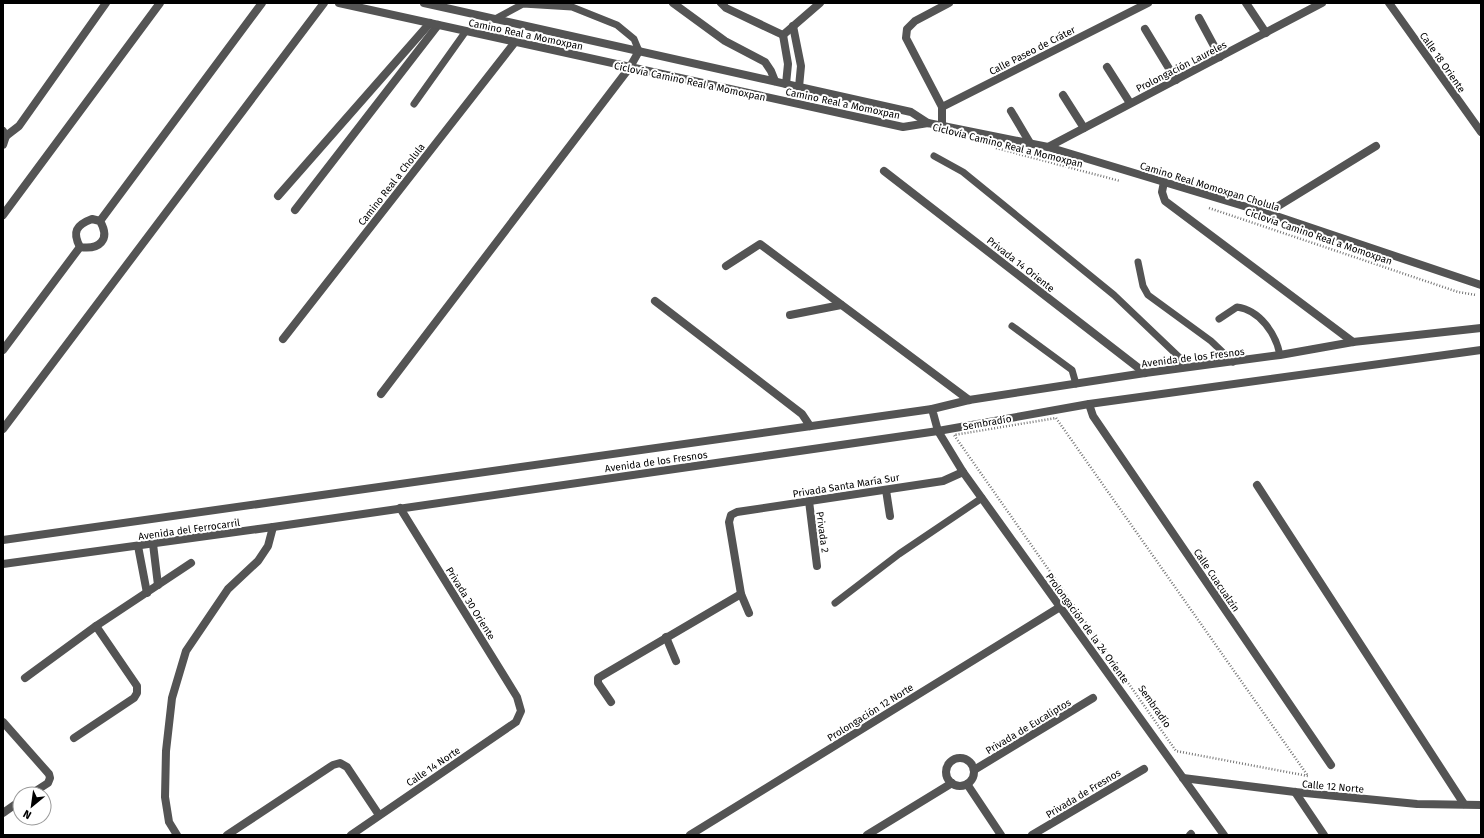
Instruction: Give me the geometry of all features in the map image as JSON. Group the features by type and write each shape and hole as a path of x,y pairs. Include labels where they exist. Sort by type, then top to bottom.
{"street":[{"path":"3,145 4,134 19,126 106,3"},
{"path":"3,215 160,3"},
{"path":"100,221 262,3"},
{"path":"3,429 324,3"},
{"name":"Camino Real a Momoxpan","path":"339,3 355,5 434,24 903,127 928,123"},
{"name":"Camino Real a Momoxpan","path":"424,3 911,112 928,123"},
{"path":"673,3 725,41 765,62 775,81"},
{"path":"721,3 726,8 783,35"},
{"path":"783,35 820,3"},
{"path":"942,126 942,107 906,38 907,29 914,21 949,3"},
{"name":"Calle Paseo de Cráter","path":"942,107 1148,3"},
{"path":"1246,3 1266,33"},
{"name":"Prolongación Laureles","path":"1048,147 1266,33 1312,5 1322,3"},
{"name":"Calle 18 Oriente","path":"1389,3 1481,132"},
{"path":"1199,18 1220,57"},
{"path":"278,196 434,24"},
{"path":"295,210 434,24"},
{"path":"793,26 801,66 799,87"},
{"path":"1145,29 1176,80"},
{"path":"783,35 788,64 786,84"},
{"name":"Camino Real a Cholula","path":"283,339 515,42"},
{"path":"381,394 630,67 639,51"},
{"path":"1107,67 1130,103"},
{"path":"1063,95 1084,128"},
{"path":"1011,111 1030,143"},
{"name":"Camino Real Momoxpan Cholula","path":"928,123 1048,147 1267,213 1481,285"},
{"path":"1267,213 1376,146"},
{"name":"Privada 14 Oriente","path":"884,171 1146,373"},
{"path":"1164,182 1162,192 1165,201 1353,342"},
{"path":"92,219 100,221 105,229 104,236 100,244 92,249 80,247 75,237 82,222 92,219"},
{"path":"726,266 760,244 969,400"},
{"path":"3,350 80,247"},
{"path":"655,301 802,414 810,426"},
{"path":"790,315 841,304"},
{"name":"Avenida de los Fresnos","path":"3,540 932,409 969,400 1146,373 1280,355 1353,342 1481,328"},
{"name":"Avenida de los Fresnos","path":"378,511 938,431 1089,404 1481,350"},
{"name":"Calle Cuacualzin","path":"1089,404 1093,416 1331,766"},
{"path":"932,409 938,431"},
{"name":"Prolongación de la 24 Oriente","path":"938,431 963,472 1224,835"},
{"name":"Privada Santa María Sur","path":"741,594 729,522 731,515 737,512 942,481 963,472"},
{"path":"1257,485 1464,804"},
{"path":"886,490 890,516"},
{"name":"Privada 2","path":"809,501 817,566"},
{"name":"Privada 30 Oriente","path":"400,508 517,697 521,711"},
{"name":"Avenida del Ferrocarril","path":"3,564 378,511"},
{"path":"177,835 169,822 165,797 166,751 172,698 186,651 228,589 258,562 264,554 273,527"},
{"path":"152,544 158,585"},
{"path":"138,546 147,593"},
{"path":"25,678 96,626 191,563"},
{"path":"611,702 598,683 598,678 741,594 748,613"},
{"name":"Prolongación 12 Norte","path":"690,835 1060,607"},
{"path":"74,738 134,698 137,693 137,686 96,626"},
{"path":"666,637 676,661"},
{"name":"Privada de Eucaliptos","path":"974,770 1093,698"},
{"name":"Calle 14 Norte","path":"351,835 516,722 521,711"},
{"path":"3,722 49,774 50,778 48,783 43,786"},
{"path":"956,758 964,758 970,763 974,770 974,775 967,784 957,786 947,777 946,769 949,762 956,758"},
{"path":"227,835 333,765 340,763 347,767 379,815"},
{"name":"Privada de Fresnos","path":"1032,835 1144,769"},
{"name":"Calle 12 Norte","path":"1183,778 1294,792 1417,804 1481,805"},
{"path":"867,835 952,783"},
{"path":"967,784 1001,835"},
{"path":"1294,792 1324,835"},
{"path":"3,813 12,807"}],"lane":[{"path":"495,19 523,4 572,7 617,25 634,39 639,51"},
{"path":"414,104 466,31"},
{"path":"934,156 963,172 1114,295 1179,357 1182,368"},
{"path":"1138,262 1143,286 1148,295 1212,341 1233,362"},
{"path":"1219,319 1237,307 1246,308 1258,315 1277,343 1280,355"},
{"path":"1012,326 1072,370 1076,384"},
{"path":"835,603 899,554 982,498"}],"path":[{"name":"Ciclovía Camino Real a Momoxpan","path":"993,148 1124,182"},
{"name":"Ciclovía Camino Real a Momoxpan","path":"1207,207 1458,292 1481,296"},
{"name":"Sembradío","path":"1056,418 1308,776 1176,751 954,435 1056,418"}]}
